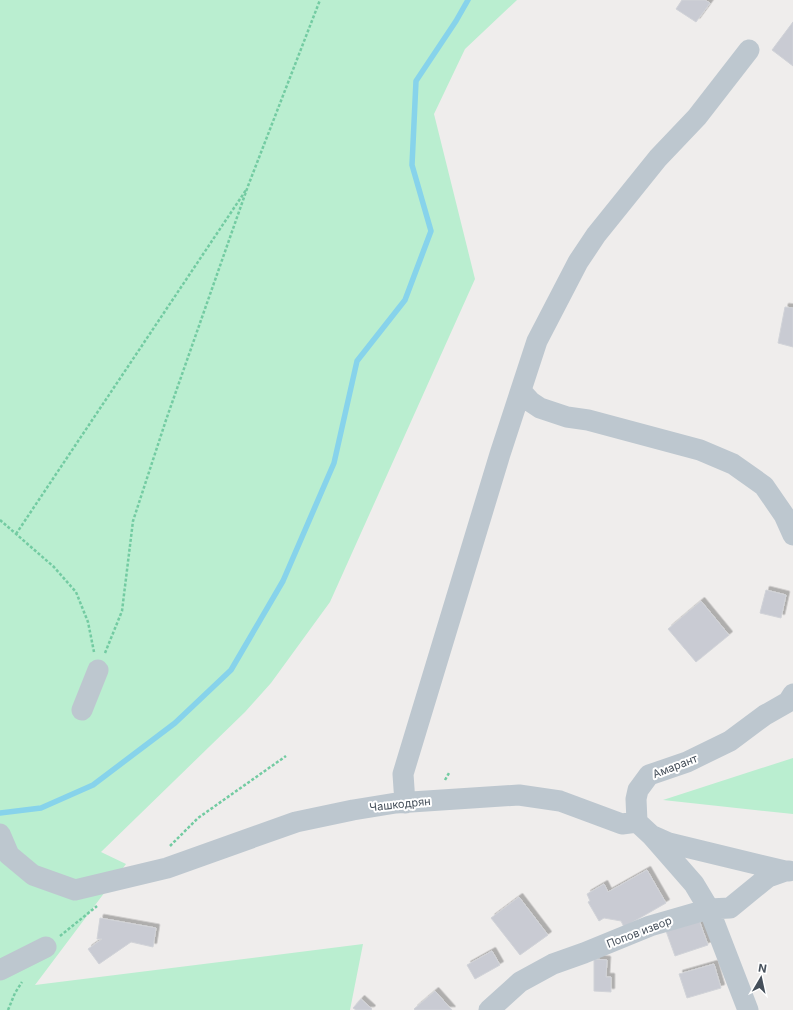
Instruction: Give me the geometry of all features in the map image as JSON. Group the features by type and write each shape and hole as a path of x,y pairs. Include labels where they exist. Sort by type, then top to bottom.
{"street":[{"path":"405,803 402,774 500,454 537,341 578,262 596,235 658,158 697,117 749,50"},
{"path":"521,390 531,402 540,408 567,417 588,420 700,450 733,464 764,486 784,515 793,535"},
{"path":"82,710 98,670"},
{"name":"Амарант","path":"644,828 636,799 638,790 649,775 687,762 730,741 765,715 791,699"},
{"name":"Чашкодрян","path":"0,834 9,855 33,875 75,890 167,868 296,822 353,810 405,803 519,795 560,801 622,824 644,828"},
{"path":"644,828 669,843 789,871"},
{"path":"644,828 694,884 709,909 748,1010"},
{"name":"Попов извор","path":"490,1010 520,982 553,964 650,926 709,909 730,908 768,877 789,871"},
{"path":"0,970 46,947"}],"path":[{"path":"98,670 122,611 133,522 166,420 248,186 320,0"},
{"path":"16,534 248,186"},
{"path":"0,520 54,567 76,592 88,622 98,670"}],"green space":[{"path":"0,0 517,0 465,49 434,114 475,279 330,602 271,683 245,712 101,852 126,864 35,985 363,944 350,1010 0,1010"},
{"path":"793,758 793,814 663,800"}],"building":[{"path":"682,0 705,0 710,3 696,22 676,9"},
{"path":"793,22 793,66 772,50"},
{"path":"785,307 793,308 793,347 778,343"},
{"path":"766,590 786,595 781,618 760,613"},
{"path":"701,601 729,635 696,662 668,629"},
{"path":"647,870 666,903 624,927 621,921 604,918 599,921 588,902 590,901 587,894 604,884 608,892"},
{"path":"519,897 548,935 520,955 491,918"},
{"path":"100,918 156,928 153,947 131,942 99,964 88,949 102,939 97,939"},
{"path":"699,920 708,945 675,956 666,931"},
{"path":"492,951 500,965 475,979 467,965"},
{"path":"594,959 607,960 606,977 611,977 611,992 594,991"},
{"path":"714,964 721,988 687,998 679,974"},
{"path":"435,991 452,1010 414,1009"},
{"path":"361,999 372,1009 371,1010 356,1010 353,1008"}],"waterway":[{"path":"0,813 41,808 93,785 175,723 231,670 283,581 334,463 357,361 405,300 431,231 412,165 416,81 456,21 468,0"}]}
